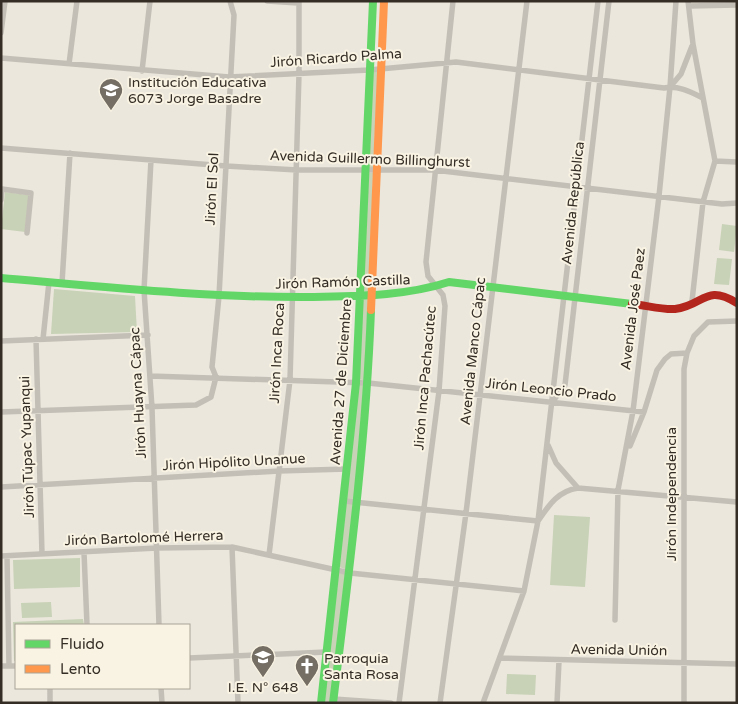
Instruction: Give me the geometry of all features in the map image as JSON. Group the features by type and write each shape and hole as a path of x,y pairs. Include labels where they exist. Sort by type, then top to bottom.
{"street":[{"path":"1,34 5,1"},
{"path":"69,64 76,1"},
{"path":"142,71 150,1"},
{"name":"Jirón El Sol","path":"216,377 212,366 219,296 234,15 230,1"},
{"path":"267,1 298,2"},
{"name":"Avenida 27 de Diciembre","path":"333,701 358,502 368,383 371,296 369,70 373,1"},
{"name":"Avenida 27 de Diciembre","path":"321,703 348,470 356,383 360,296 380,69 384,1"},
{"name":"Jirón Inca Pachacútec","path":"399,703 439,391 445,306 443,295 428,276 426,266 434,170 453,1"},
{"name":"Avenida Manco Cápac","path":"440,703 458,583 527,1"},
{"name":"Avenida República","path":"483,703 524,591 538,521 598,1"},
{"name":"Avenida República","path":"552,403 565,385 609,1"},
{"name":"Avenida José Paez","path":"615,620 618,490 627,453 646,306 670,87 676,1"},
{"name":"Jirón Inca Roca","path":"269,555 290,380 297,170 298,2"},
{"path":"692,301 703,202 715,161 693,44 688,4 737,5"},
{"path":"670,87 681,74 693,44"},
{"name":"Jirón Ricardo Palma","path":"1,58 230,77 369,70 446,62 664,88 670,87 691,92 703,98"},
{"name":"Avenida Guillermo Billinghurst","path":"1,148 297,170 434,170 506,177 703,202 737,203"},
{"path":"62,283 70,153"},
{"name":"Jirón Huayna Cápac","path":"151,160 144,290 152,408 159,624"},
{"path":"715,161 737,162"},
{"path":"1,200 2,189 31,193 27,233"},
{"name":"Jirón Ramón Castilla","path":"1,278 219,296 293,297 371,296 421,291 449,282 575,296 675,310 708,294 718,294 737,303"},
{"name":"Jirón Túpac Yupanqui","path":"42,554 38,410 39,339 49,282"},
{"name":"Jirón Independencia","path":"684,703 682,496 684,369 687,353 694,336 708,322 737,321"},
{"path":"1,341 148,335"},
{"path":"627,453 644,412 657,370 665,358 678,352 687,353"},
{"name":"Jirón Leoncio Prado","path":"150,376 368,383 644,412"},
{"path":"1,412 152,408 202,404 211,398 216,377"},
{"path":"351,434 364,435"},
{"path":"547,444 556,462 578,488"},
{"name":"Jirón Hipólito Unanue","path":"1,487 279,471 348,470"},
{"path":"344,501 538,521 556,497 567,489 618,490 737,502"},
{"path":"232,547 238,703"},
{"name":"Jirón Bartolomé Herrera","path":"4,556 157,548 232,547 336,570 524,591"},
{"path":"84,552 87,624"},
{"path":"4,556 9,666"},
{"path":"190,658 326,652"},
{"name":"Avenida Unión","path":"501,658 559,661 737,664"},
{"path":"557,703 559,661"},
{"path":"1,666 15,666"},
{"path":"50,689 50,703"},
{"path":"161,689 162,703"},
{"path":"333,701 391,703"}],"green space":[{"path":"371,72 378,72 373,168 368,168"},
{"path":"368,173 373,173 369,293 362,293"},
{"path":"5,192 29,195 25,232 1,229"},
{"path":"722,224 737,226 734,252 719,250"},
{"path":"717,258 732,259 729,285 714,284"},
{"path":"54,289 135,296 137,332 51,334"},
{"path":"362,298 370,298 366,381 358,379"},
{"path":"358,384 366,385 348,570 339,567"},
{"path":"554,515 590,517 585,587 550,585"},
{"path":"80,558 80,587 14,589 13,560"},
{"path":"338,573 347,574 331,703 323,703"},
{"path":"51,602 52,617 22,618 21,603"},
{"path":"83,619 84,624 15,624 14,661 13,622"},
{"path":"507,674 536,675 535,695 506,694"}],"traffic: fast":[{"path":"321,703 356,383 373,1"},
{"path":"1,278 158,291 275,297 365,296 399,293 449,282 632,304"},
{"path":"333,703 361,458 371,310"}],"traffic: slow":[{"path":"371,310 384,1"}],"traffic: jam":[{"path":"632,304 675,309 685,307 711,295 726,297 737,303"}],"place":[{"name":"Institución Educativa 6073 Jorge Basadre","path":"111,111"},
{"name":"I.E. N° 648","path":"263,678"},
{"name":"Parroquia Santa Rosa","path":"307,687"}]}
